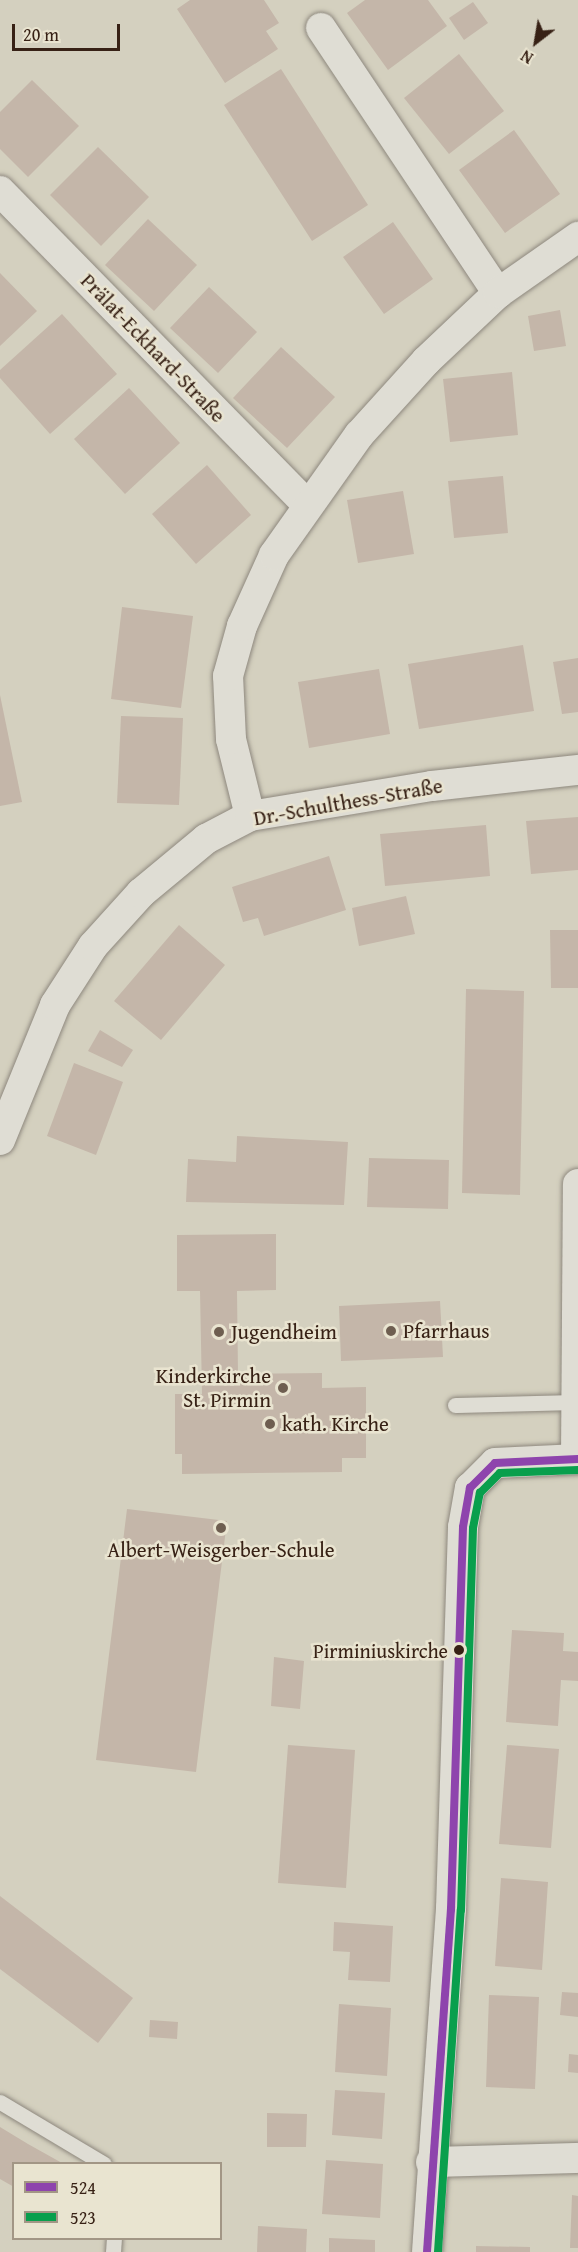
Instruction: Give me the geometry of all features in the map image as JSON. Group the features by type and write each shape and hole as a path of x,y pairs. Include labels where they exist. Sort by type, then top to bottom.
{"street":[{"path":"321,28 498,292"},
{"name":"Prälat-Eckhard-Straße","path":"0,191 307,505"},
{"path":"250,816 231,739 228,676 242,626 274,555 307,505 359,435 498,292 578,237"},
{"name":"Dr.-Schulthess-Straße","path":"0,1140 55,1005 93,946 141,893 206,839 250,816 432,786 578,770"},
{"path":"427,2252 431,2162 452,1909 464,1527 470,1488 495,1463 577,1460 578,1184"},
{"path":"431,2162 578,2158"}],"lane":[{"path":"456,1405 576,1402"},
{"path":"0,2102 102,2162"}],"building":[{"path":"190,0 264,0 279,23 266,31 278,49 225,83 177,9"},
{"path":"365,0 428,0 447,26 388,70 347,13"},
{"path":"473,2 488,23 464,40 449,18"},
{"path":"459,54 504,111 449,154 404,98"},
{"path":"281,69 368,205 312,241 224,105"},
{"path":"32,80 79,126 28,177 0,149 0,112"},
{"path":"514,130 560,194 505,233 459,170"},
{"path":"98,147 149,197 101,246 50,195"},
{"path":"148,219 197,265 154,311 105,265"},
{"path":"393,222 433,279 384,314 343,257"},
{"path":"0,273 37,311 0,346"},
{"path":"209,287 257,332 218,373 170,328"},
{"path":"560,310 566,346 534,351 528,316"},
{"path":"62,314 117,374 50,434 0,378 0,370"},
{"path":"281,347 335,397 287,448 233,398"},
{"path":"512,372 518,435 450,442 443,379"},
{"path":"129,388 180,443 125,494 74,439"},
{"path":"207,465 251,515 196,564 152,514"},
{"path":"503,476 508,533 454,538 448,481"},
{"path":"403,491 414,554 358,563 347,500"},
{"path":"122,607 193,616 181,708 111,699"},
{"path":"523,645 534,711 419,729 408,664"},
{"path":"578,658 578,712 562,714 553,662"},
{"path":"379,669 390,734 309,748 298,682"},
{"path":"0,695 22,802 0,806"},
{"path":"121,716 183,718 179,805 117,803"},
{"path":"578,817 578,870 531,874 526,821"},
{"path":"486,825 490,876 385,886 380,834"},
{"path":"329,856 346,910 264,936 258,918 243,922 232,887"},
{"path":"406,896 415,934 359,946 352,908"},
{"path":"179,925 225,965 161,1040 114,1001"},
{"path":"550,930 578,930 578,988 551,988"},
{"path":"466,989 524,991 520,1195 462,1193"},
{"path":"100,1030 133,1050 122,1067 88,1051"},
{"path":"74,1063 123,1082 96,1155 47,1136"},
{"path":"237,1136 348,1142 344,1205 186,1202 188,1159 236,1162"},
{"path":"369,1158 449,1160 448,1209 367,1207"},
{"name":"kath. Kirche","path":"276,1234 276,1290 237,1291 238,1374 322,1373 322,1388 366,1387 366,1458 342,1458 342,1472 182,1474 182,1454 175,1454 175,1394 202,1394 200,1291 177,1291 177,1235"},
{"name":"Pfarrhaus","path":"440,1301 443,1357 341,1361 339,1306"},
{"path":"127,1509 227,1521 196,1772 96,1760"},
{"path":"512,1630 564,1633 563,1651 578,1652 578,1681 561,1680 558,1726 506,1722"},
{"path":"274,1657 304,1661 300,1709 271,1706"},
{"path":"288,1745 355,1750 346,1888 278,1883"},
{"path":"507,1745 559,1749 551,1848 499,1844"},
{"path":"501,1878 548,1882 542,1970 495,1966"},
{"path":"0,1896 133,1998 98,2043 0,1969"},
{"path":"334,1922 393,1926 390,1982 348,1980 350,1952 333,1951"},
{"path":"562,1992 578,1993 578,2017 560,2015"},
{"path":"489,1995 539,1997 535,2089 486,2087"},
{"path":"339,2004 391,2008 387,2076 335,2072"},
{"path":"150,2020 178,2022 177,2039 149,2037"},
{"path":"569,2054 578,2055 578,2073 568,2072"},
{"path":"335,2090 385,2093 382,2139 332,2135"},
{"path":"267,2113 307,2114 306,2147 267,2147"},
{"path":"0,2127 60,2162 12,2162 12,2186 0,2179"},
{"path":"326,2160 383,2164 380,2218 322,2214"},
{"path":"572,2195 578,2196 578,2248 570,2248"},
{"path":"258,2226 307,2229 306,2252 257,2252"},
{"path":"329,2238 375,2240 375,2252 329,2252"},
{"path":"476,2246 530,2247 530,2252 476,2252"}],"transit line":[{"name":"524","path":"427,2252 451,1909 463,1527 470,1488 495,1463 578,1459"},
{"name":"523","path":"438,2252 461,1910 473,1528 480,1493 500,1473 578,1470"}],"place":[{"name":"Pfarrhaus","path":"391,1331"},
{"name":"Jugendheim","path":"219,1332"},
{"name":"Kinderkirche St. Pirmin","path":"283,1388"},
{"name":"kath. Kirche","path":"270,1424"},
{"name":"Albert-Weisgerber-Schule","path":"221,1528"},
{"name":"Pirminiuskirche","path":"459,1650"}]}
